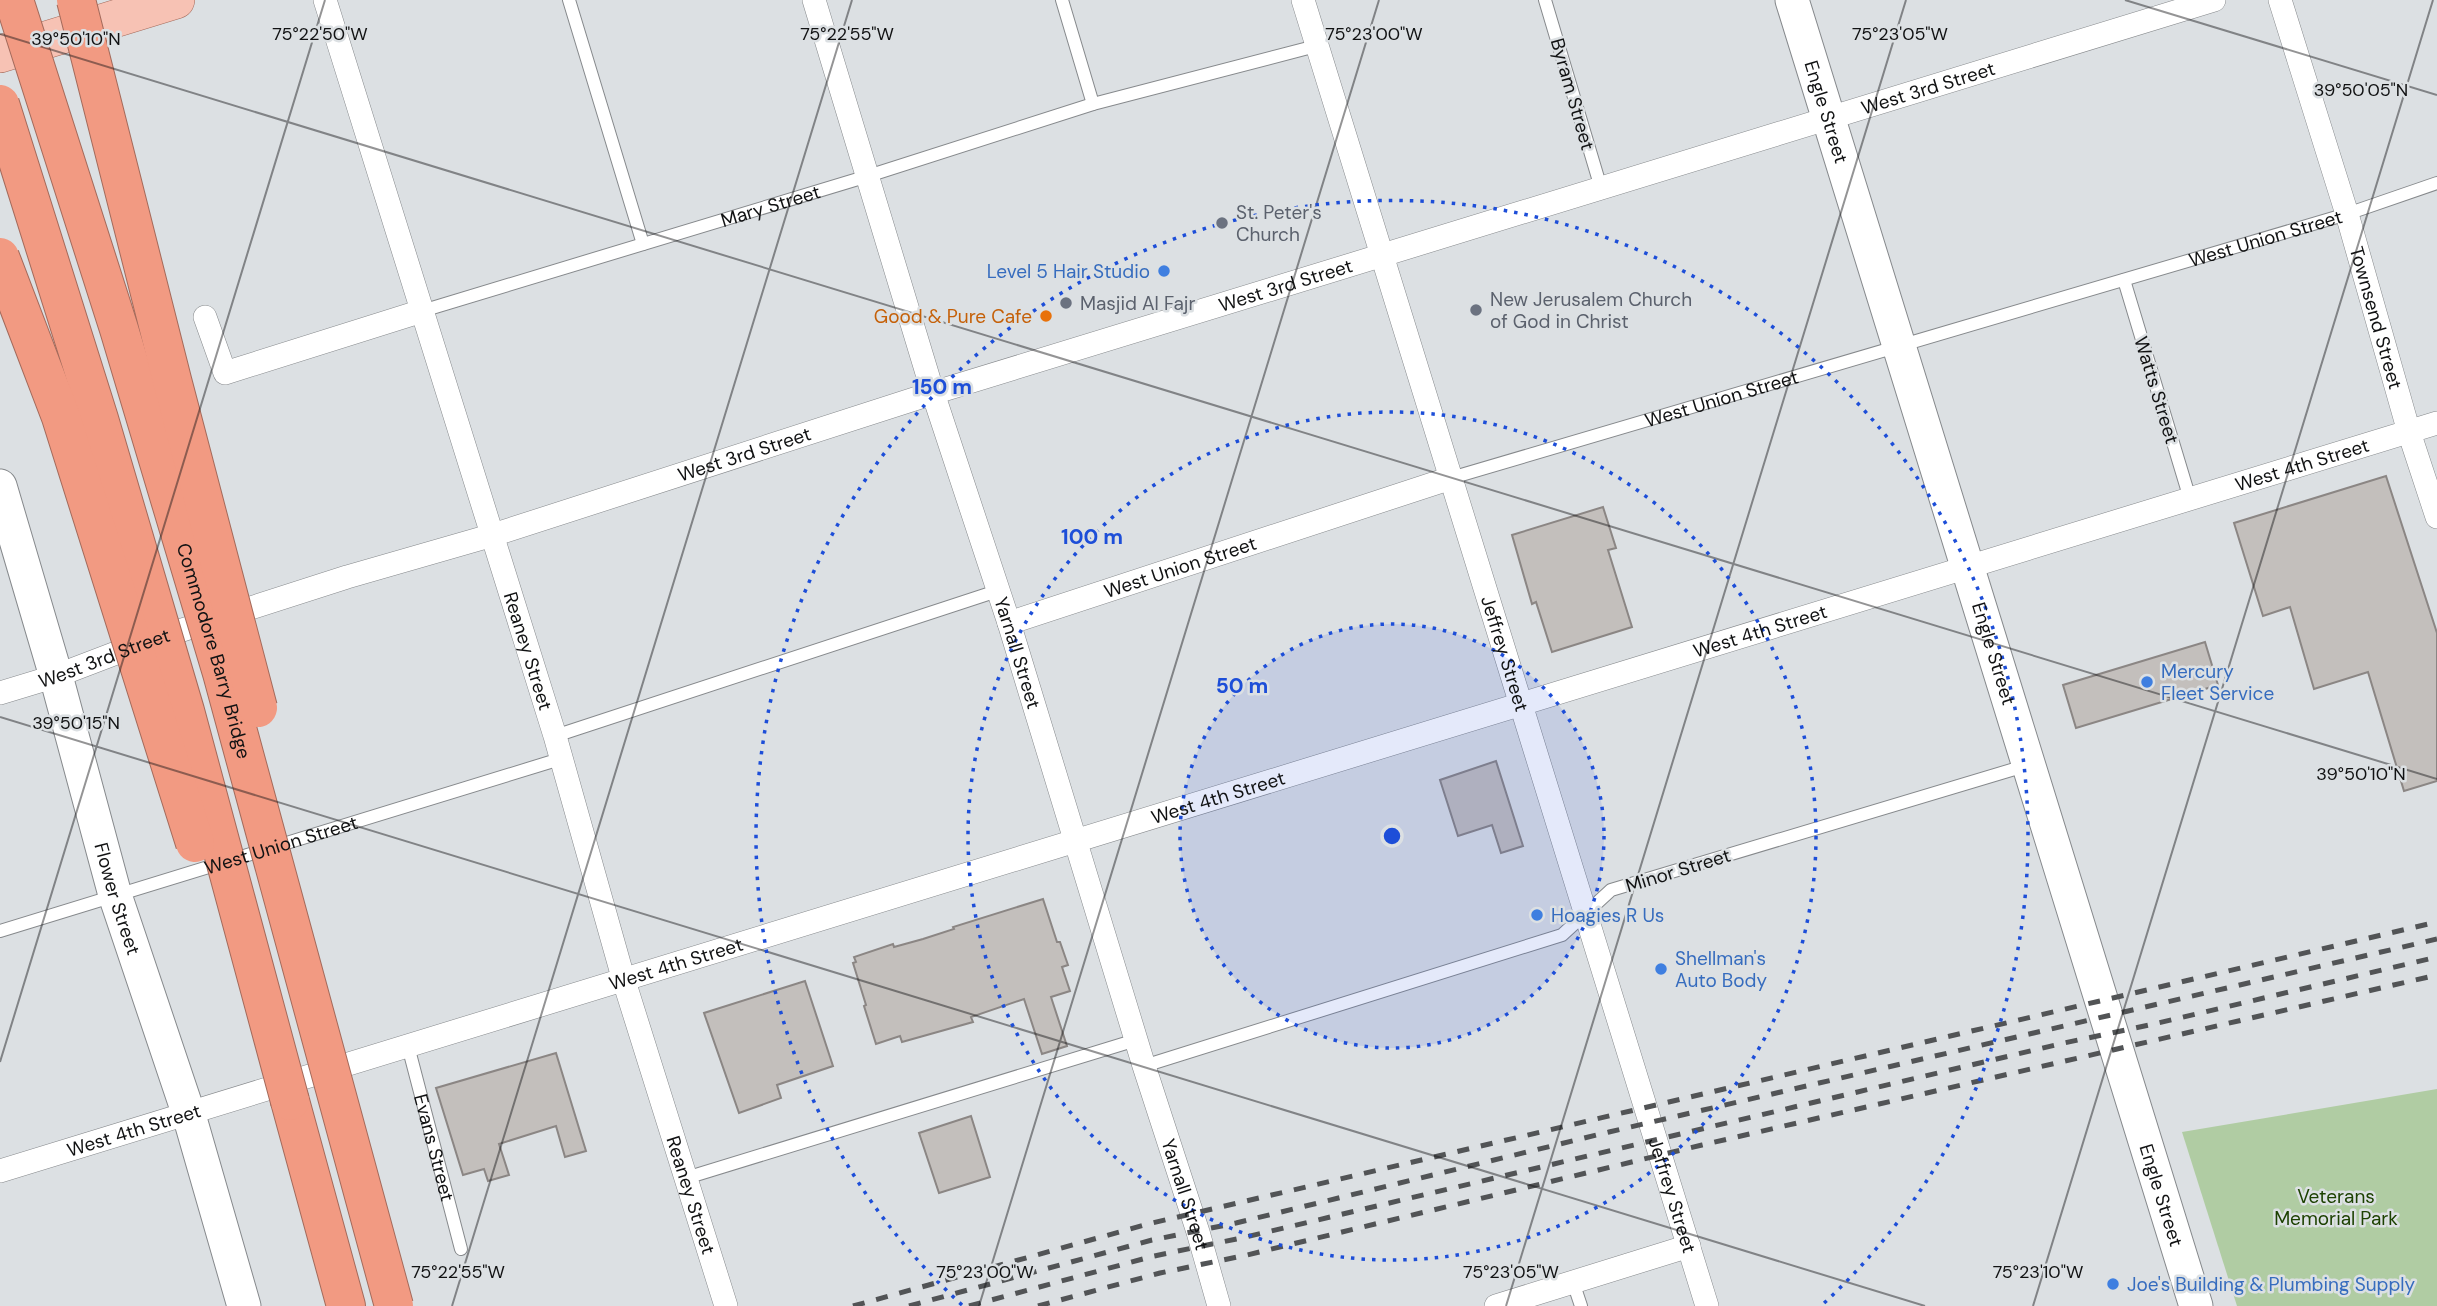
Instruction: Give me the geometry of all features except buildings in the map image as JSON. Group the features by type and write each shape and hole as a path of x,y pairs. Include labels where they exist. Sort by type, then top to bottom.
{"highway":[{"name":"Commodore Barry Bridge","path":"14,0 123,342 222,673 394,1306"},
{"path":"76,0 256,697 292,925"},
{"path":"0,104 99,419 181,698 346,1306"},
{"path":"0,257 61,416 206,876 290,1101"}],"main road":[{"path":"0,54 176,0"}],"street":[{"name":"Reaney Street","path":"325,0 493,535 558,748 624,981 726,1306"},
{"name":"Yarnall Street","path":"814,0 933,393 1009,623 1219,1306"},
{"name":"Jeffrey Street","path":"1303,0 1707,1306"},
{"name":"Engle Street","path":"1792,0 2196,1306"},
{"name":"West 3rd Street","path":"0,693 56,676 145,642 347,577 493,535 933,393 2214,0"},
{"name":"Townsend Street","path":"2280,0 2437,517"},
{"name":"Mary Street","path":"205,317 225,373 422,311"},
{"name":"West 4th Street","path":"0,1171 2437,423"},
{"name":"West Union Street","path":"1009,623 1451,478"},
{"name":"Flower Street","path":"0,486 56,676 115,895 189,1115 244,1306"},
{"path":"1496,1306 1689,1246"}],"lane":[{"path":"569,0 643,244"},
{"path":"1062,0 1093,104"},
{"name":"Byram Street","path":"1545,0 1601,188"},
{"name":"Mary Street","path":"422,311 868,176 1093,104 1316,46"},
{"name":"West Union Street","path":"1451,478 2347,214 2437,183"},
{"name":"Watts Street","path":"2124,280 2190,499"},
{"name":"West Union Street","path":"0,931 558,748 998,591"},
{"name":"Minor Street","path":"1144,1066 1562,935 1611,890 2028,765"},
{"path":"685,1178 1136,1040"},
{"name":"Evans Street","path":"408,1046 461,1249"},
{"path":"1573,1282 1581,1306"}],"green space":[{"name":"Veterans Memorial Park","path":"2437,1089 2437,1306 2237,1306 2182,1132"}],"railway":[{"path":"853,1306 1148,1224 2437,922"},
{"path":"909,1306 1152,1240 1236,1223 1609,1132 2437,939"},
{"path":"969,1306 1154,1256 1246,1237 2437,957"},
{"path":"1038,1306 1160,1273 1247,1255 1702,1145 2437,975"}],"place":[{"name":"St. Peter's Church","path":"1222,223"},
{"name":"Level 5 Hair Studio","path":"1164,271"},
{"name":"Masjid Al Fajr","path":"1066,303"},
{"name":"New Jerusalem Church of God in Christ","path":"1476,310"},
{"name":"Good & Pure Cafe","path":"1046,316"},
{"name":"Mercury Fleet Service","path":"2147,682"},
{"name":"Hoagies R Us","path":"1537,915"},
{"name":"Shellman's Auto Body","path":"1661,969"},
{"name":"Joe's Building & Plumbing Supply","path":"2113,1284"}]}
